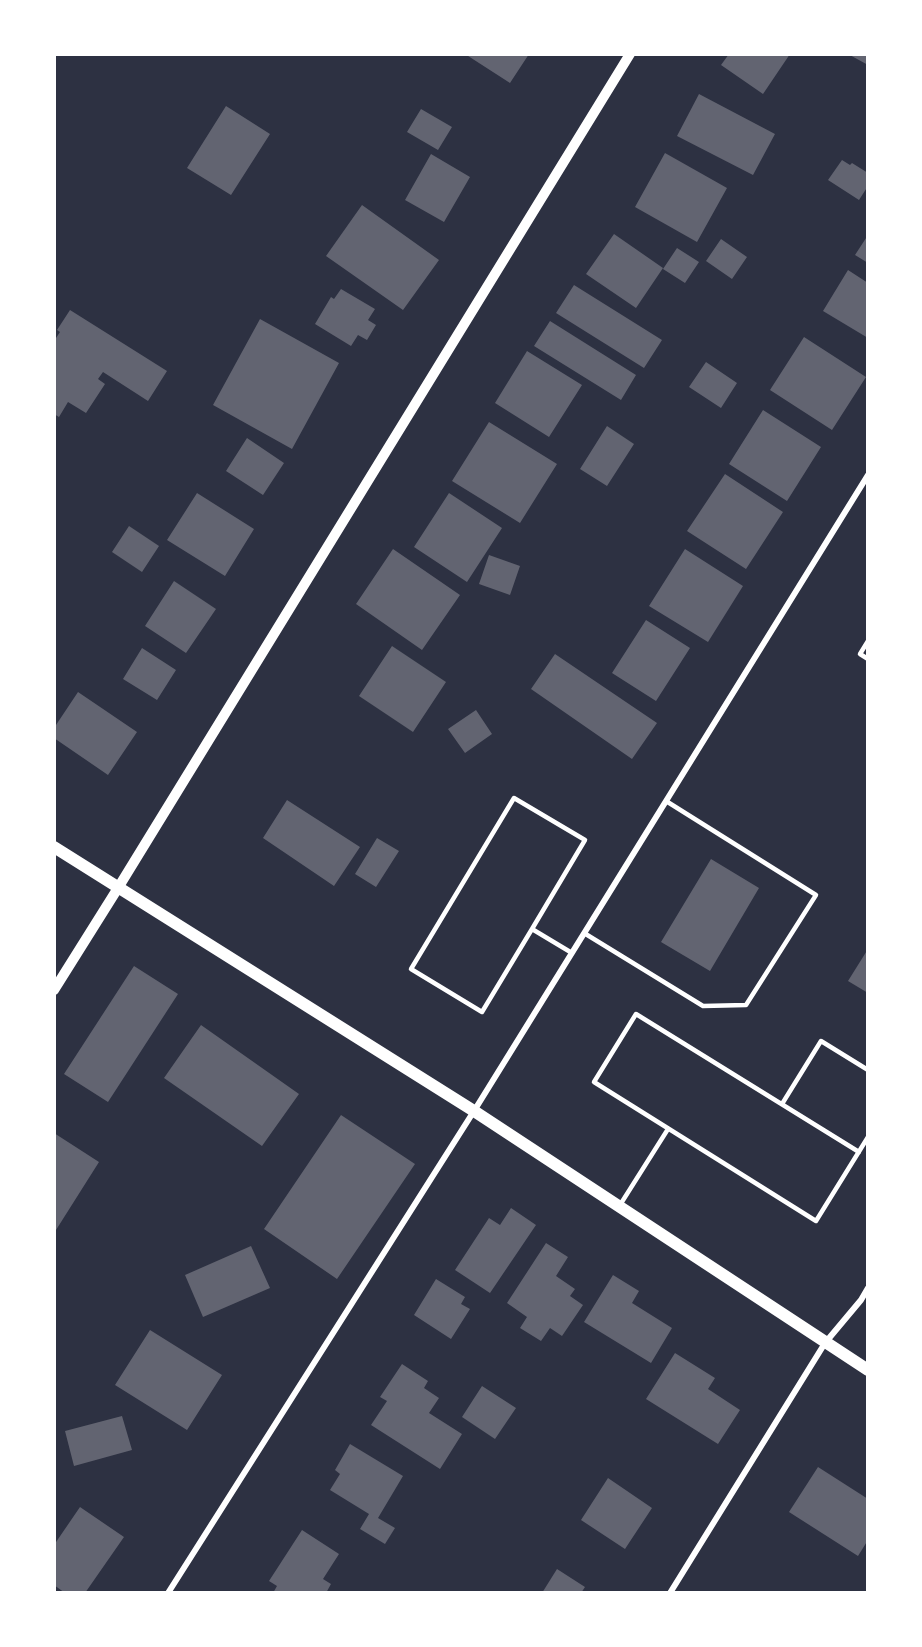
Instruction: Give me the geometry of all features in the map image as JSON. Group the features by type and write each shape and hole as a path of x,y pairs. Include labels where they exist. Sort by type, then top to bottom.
{"main road":[{"path":"54,847 474,1111 868,1370"}],"street":[{"path":"54,990 630,54"},
{"path":"168,1593 474,1111 868,475"},
{"path":"670,1593 825,1343 861,1300 868,1288"}],"lane":[{"path":"868,641 860,654 868,659"},
{"path":"514,798 585,840 532,929 482,1012 411,969 514,798"},
{"path":"584,933 704,1006 746,1005 816,895 666,801"},
{"path":"532,929 572,953"},
{"path":"859,1152 636,1014 594,1082 816,1221 859,1152 868,1137"},
{"path":"782,1104 821,1041 868,1070"},
{"path":"619,1207 668,1129"}],"building":[{"path":"465,54 529,54 510,83"},
{"path":"729,54 790,54 763,94 721,65"},
{"path":"848,54 868,54 868,65"},
{"path":"699,94 775,134 753,175 677,136"},
{"path":"226,106 270,134 231,195 187,168"},
{"path":"421,109 452,127 438,150 407,132"},
{"path":"665,153 727,188 697,242 635,207"},
{"path":"431,154 470,177 444,222 405,200"},
{"path":"842,160 868,173 868,186 859,200 828,180"},
{"path":"362,205 439,260 403,310 326,256"},
{"path":"614,234 663,268 636,308 586,274"},
{"path":"868,235 868,263 855,255"},
{"path":"721,239 747,257 732,279 706,261"},
{"path":"677,248 699,262 685,283 663,269"},
{"path":"848,270 868,283 868,338 823,311"},
{"path":"574,285 662,340 644,368 556,313"},
{"path":"341,289 375,309 368,320 376,325 367,340 358,335 351,346 315,324 331,297 334,299"},
{"path":"70,310 167,371 148,401 103,372 98,379 105,384 86,413 68,402 59,417 54,414 54,341 60,332 57,330"},
{"path":"260,319 339,363 292,449 213,405"},
{"path":"550,321 636,375 621,400 534,346"},
{"path":"804,337 866,377 832,430 770,390"},
{"path":"527,351 582,385 549,437 495,403"},
{"path":"706,362 737,383 721,408 689,387"},
{"path":"763,410 821,447 787,501 729,464"},
{"path":"489,422 557,464 520,523 452,481"},
{"path":"607,426 634,444 607,486 580,469"},
{"path":"247,438 284,463 263,495 226,471"},
{"path":"725,474 783,512 746,569 687,531"},
{"path":"197,493 254,529 225,576 167,540"},
{"path":"449,493 502,528 467,582 414,547"},
{"path":"129,526 159,546 142,572 112,552"},
{"path":"393,549 460,595 422,650 356,604"},
{"path":"685,549 743,586 708,642 649,606"},
{"path":"489,555 520,566 510,595 479,584"},
{"path":"174,581 216,609 186,653 145,626"},
{"path":"646,620 690,648 656,701 612,673"},
{"path":"392,646 446,682 413,732 359,696"},
{"path":"142,648 176,670 157,700 123,679"},
{"path":"555,654 657,723 632,759 531,689"},
{"path":"78,692 137,732 108,775 54,738 54,728"},
{"path":"476,710 492,734 465,753 448,729"},
{"path":"287,800 360,847 334,886 263,838"},
{"path":"377,838 399,851 376,887 355,874"},
{"path":"711,859 759,888 710,971 661,942"},
{"path":"868,949 868,993 848,981"},
{"path":"134,966 178,994 108,1102 64,1074"},
{"path":"201,1025 299,1094 262,1146 164,1078"},
{"path":"341,1115 415,1164 337,1279 264,1229"},
{"path":"54,1133 99,1162 56,1230 54,1229"},
{"path":"511,1208 536,1225 490,1293 455,1270 489,1218 500,1225"},
{"path":"546,1243 568,1257 556,1276 575,1289 570,1296 583,1305 562,1336 550,1328 541,1341 520,1328 527,1317 507,1303"},
{"path":"251,1246 270,1288 203,1317 185,1275"},
{"path":"613,1275 639,1291 632,1303 672,1328 651,1363 584,1322"},
{"path":"436,1279 465,1297 461,1304 470,1309 451,1339 414,1315"},
{"path":"150,1330 222,1375 187,1430 115,1385"},
{"path":"675,1353 715,1378 708,1389 740,1410 718,1444 646,1399"},
{"path":"402,1364 428,1381 424,1388 439,1398 429,1413 462,1434 440,1469 371,1425 387,1401 380,1397"},
{"path":"482,1386 516,1408 495,1439 462,1417"},
{"path":"122,1416 132,1450 74,1466 65,1431"},
{"path":"350,1444 403,1476 378,1518 395,1528 385,1544 360,1529 369,1514 330,1490 340,1474 335,1470"},
{"path":"818,1467 868,1499 868,1540 858,1556 789,1512"},
{"path":"608,1478 652,1508 625,1549 581,1520"},
{"path":"80,1507 124,1537 85,1593 65,1593 54,1585 54,1545"},
{"path":"302,1530 339,1554 323,1579 331,1584 326,1593 273,1593 277,1586 269,1581"},
{"path":"557,1569 585,1587 581,1593 542,1593"}]}
